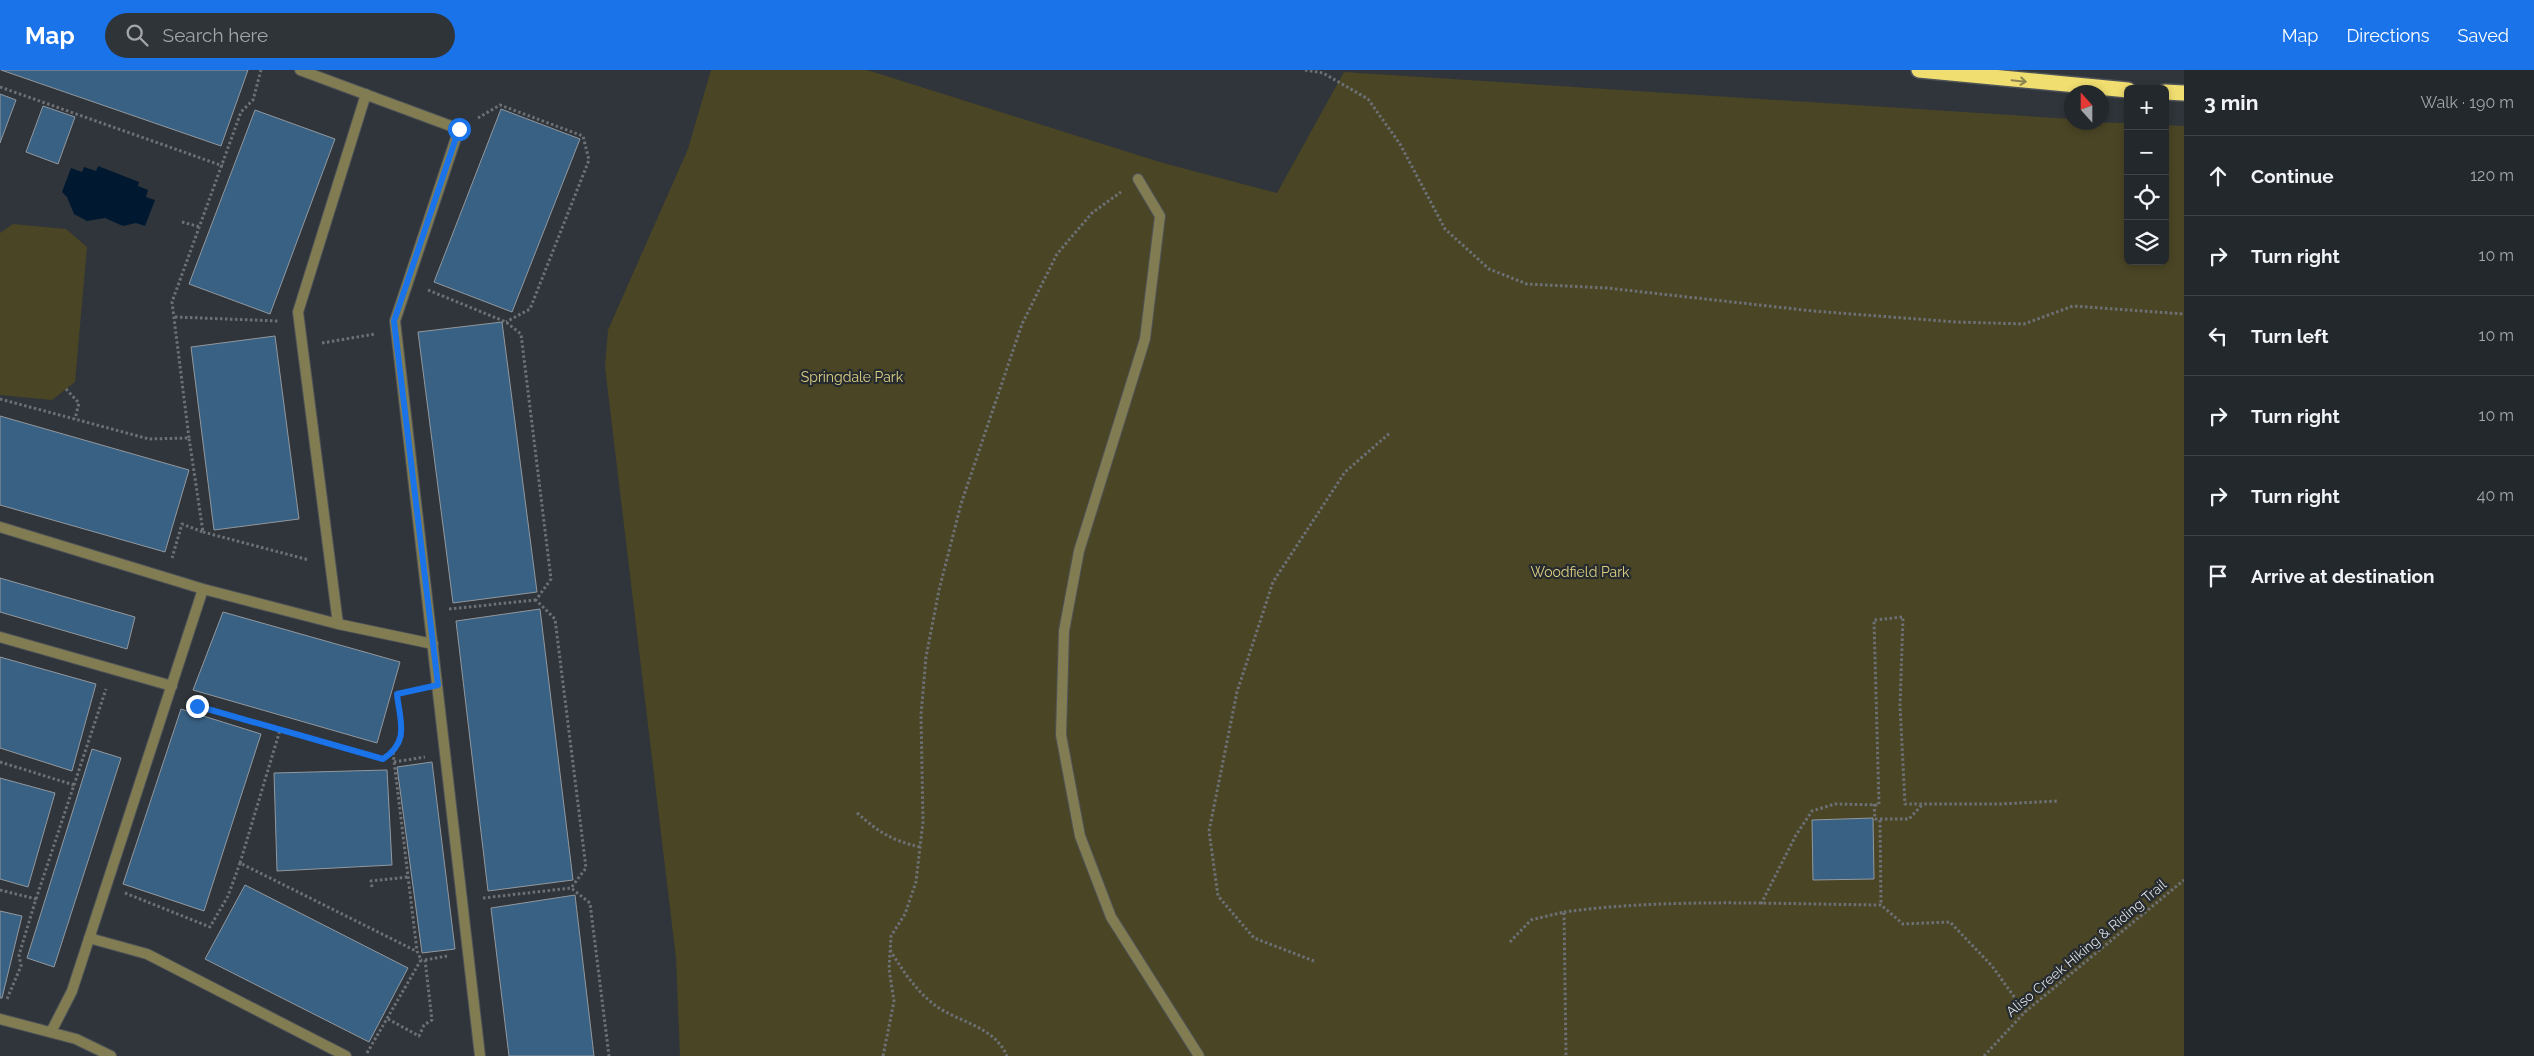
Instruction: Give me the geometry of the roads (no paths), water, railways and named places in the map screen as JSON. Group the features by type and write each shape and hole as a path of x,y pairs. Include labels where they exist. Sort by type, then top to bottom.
{"highway":[{"path":"1918,70 2124,90"},
{"path":"2169,92 2184,92"}],"lane":[{"path":"300,70 459,129 394,321 480,1056"},
{"path":"338,624 298,312 366,94"},
{"path":"1138,179 1160,216 1145,339 1079,551 1064,631 1061,735 1080,836 1111,917 1199,1056"},
{"path":"0,527 203,589 338,624 433,644"},
{"path":"51,1032 72,991 203,589"},
{"path":"0,637 172,686"},
{"path":"89,938 147,954 346,1056"},
{"path":"0,1019 76,1039 111,1056"}],"water":[{"path":"98,166 139,182 138,186 148,190 146,197 155,200 145,226 136,223 123,226 105,218 87,221 74,214 67,197 62,192 71,168 82,172 84,167 96,171"}],"park label":[{"name":"Springdale Park","path":"852,377"},
{"name":"Woodfield Park","path":"1580,572"}]}
